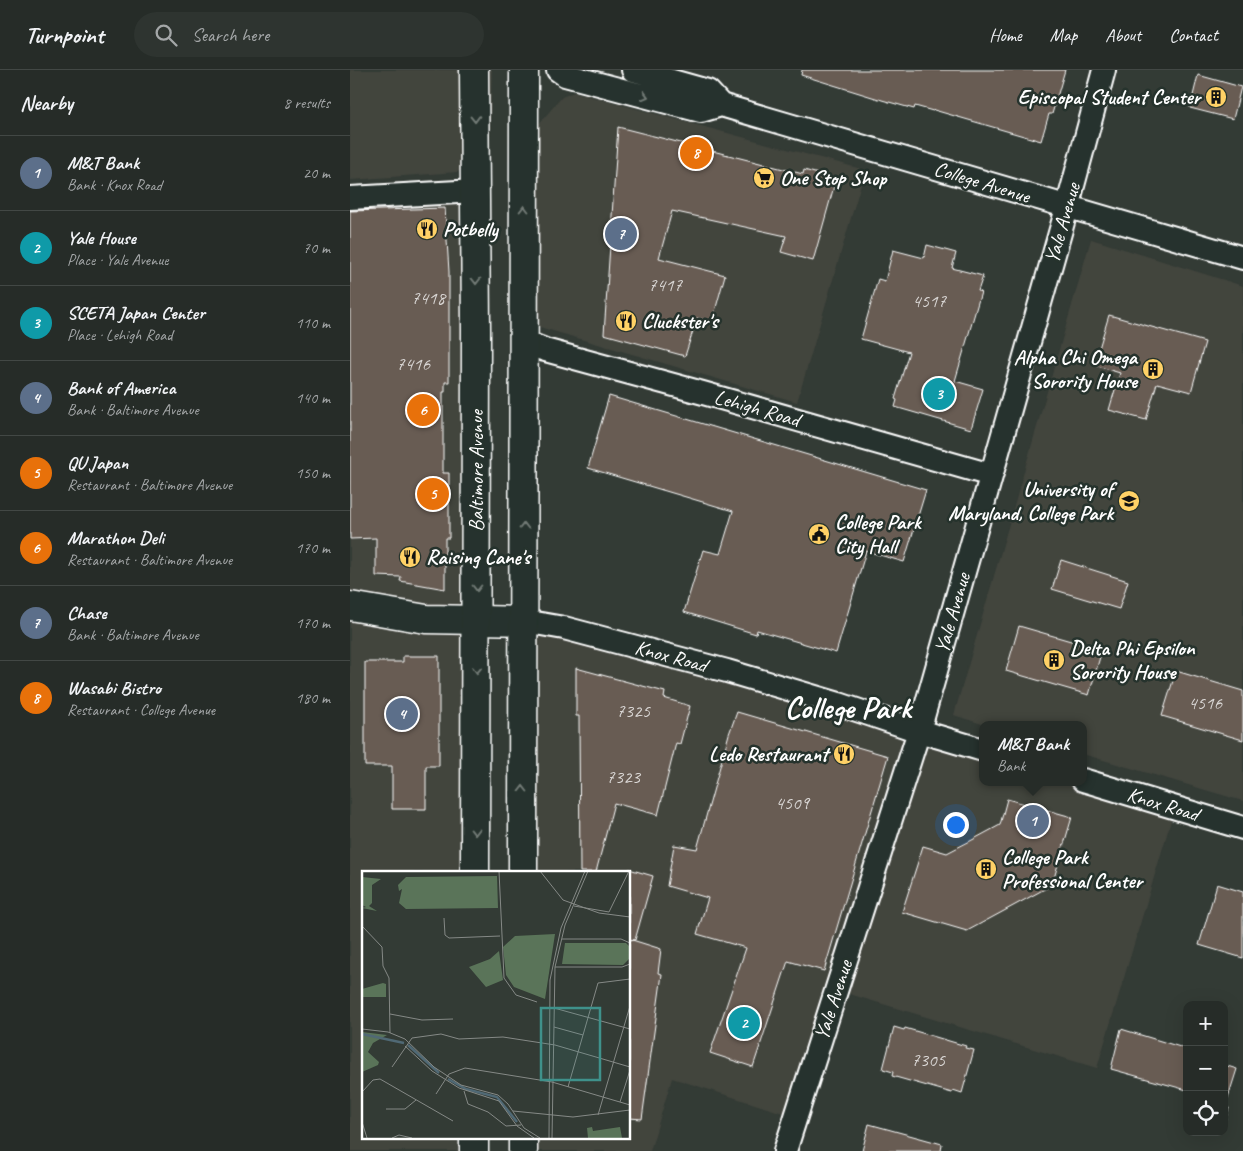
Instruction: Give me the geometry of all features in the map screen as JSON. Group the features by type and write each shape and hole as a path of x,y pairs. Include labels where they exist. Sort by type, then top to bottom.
{"main road":[{"name":"Baltimore Avenue","path":"474,70 477,621 475,871"},
{"path":"523,871 524,70"},
{"name":"Knox Road","path":"350,606 426,620 524,621"},
{"path":"474,1138 474,1151"},
{"path":"523,1138 523,1151"}],"street":[{"name":"College Avenue","path":"558,70 565,76 701,111 721,105"},
{"name":"College Avenue","path":"633,70 708,91 721,105 1067,208 1243,258"},
{"name":"Yale Avenue","path":"785,1151 918,731 1067,208 1104,70"},
{"path":"350,198 476,191"},
{"name":"Lehigh Road","path":"524,342 545,350 712,395 991,475"},
{"name":"Knox Road","path":"524,621 564,628 727,671 839,704 918,731 979,749"},
{"name":"Knox Road","path":"1087,781 1243,828"}],"shaded area":[{"path":"350,70 492,70 489,147 486,152 464,170 457,172 350,180"},
{"path":"574,92 865,170 797,402 536,326 537,126 562,97"},
{"path":"476,191 475,871 362,871 362,1138 474,1138 474,1151 350,1151 350,195"},
{"name":"University of Maryland, College Park","path":"1091,239 1243,286 1243,801 1087,755 1087,721 979,721 979,723 954,715"},
{"path":"524,621 979,749 979,786 1087,786 1087,783 1175,807 1097,1068 836,990 796,1117 672,1078 650,1151 523,1151 523,1138 630,1138 630,871 523,871"}],"building":[{"path":"802,70 1065,70 1052,114 1049,114 1041,141 934,110 915,106 914,109 882,100 801,75"},
{"name":"Episcopal Student Center","path":"1198,75 1241,87 1233,119 1190,108"},
{"path":"618,127 803,174 804,170 836,179 813,261 781,252 786,236 672,211 659,258 725,275 712,322 697,318 685,356 604,334"},
{"path":"445,208 449,272 449,382 445,382 445,392 443,392 443,473 449,473 449,538 445,538 445,589 400,581 401,577 376,576 376,538 350,539 350,211"},
{"path":"927,245 956,253 952,268 983,276 978,291 981,292 955,381 983,389 971,429 895,407 897,400 895,399 909,352 861,339 878,279 885,281 893,250 924,258"},
{"name":"Alpha Chi Omega Sorority House","path":"1109,315 1205,342 1191,392 1157,383 1146,420 1109,410 1120,373 1094,365"},
{"name":"College Park City Hall","path":"609,396 926,490 904,562 866,551 836,653 757,630 756,634 684,612 703,550 720,554 733,511 588,468"},
{"path":"1061,560 1128,581 1119,609 1052,589"},
{"name":"Delta Phi Epsilon Sorority House","path":"1019,626 1102,650 1089,695 1006,671"},
{"path":"403,656 439,656 439,766 426,766 426,809 392,809 392,766 365,766 365,662 403,662"},
{"path":"576,668 665,692 664,698 690,706 680,744 676,743 658,815 614,803 596,871 580,871 579,716 576,716"},
{"path":"1176,671 1243,691 1243,740 1162,716"},
{"path":"737,712 888,756 824,971 788,961 753,1067 710,1053 746,948 697,934 708,898 667,886 674,845 697,849 729,734"},
{"name":"College Park Professional Center","path":"1007,799 1072,817 1052,885 967,931 902,912 923,846 947,853 1000,825"},
{"path":"629,869 653,876 635,940 630,939"},
{"path":"1217,884 1243,892 1243,958 1199,945"},
{"path":"630,939 661,949 658,973 662,974 642,1119 630,1118"},
{"path":"894,1027 904,1030 905,1028 974,1050 962,1093 953,1090 952,1093 892,1076 893,1072 883,1069"},
{"path":"1121,1029 1183,1048 1183,1089 1111,1069"},
{"path":"1228,1066 1237,1069 1228,1098"},
{"path":"869,1124 942,1144 941,1151 862,1151"}],"place":[{"name":"Episcopal Student Center","path":"1216,97"},
{"name":"Wasabi Bistro","path":"696,153"},
{"name":"One Stop Shop","path":"764,178"},
{"name":"Potbelly","path":"427,229"},
{"name":"Chase","path":"621,234"},
{"name":"Cluckster's","path":"626,321"},
{"name":"Alpha Chi Omega Sorority House","path":"1153,369"},
{"name":"SCETA Japan Center","path":"939,394"},
{"name":"Marathon Deli","path":"423,410"},
{"name":"QU Japan","path":"433,494"},
{"name":"University of Maryland, College Park","path":"1129,501"},
{"name":"College Park City Hall","path":"819,534"},
{"name":"Raising Cane's","path":"410,557"},
{"name":"Delta Phi Epsilon Sorority House","path":"1054,660"},
{"name":"Bank of America","path":"402,714"},
{"name":"Ledo Restaurant","path":"844,754"},
{"name":"M&T Bank","path":"1033,821"},
{"name":"College Park Professional Center","path":"986,869"},
{"name":"Yale House","path":"744,1023"}],"district":[{"name":"College Park","path":"848,707"}]}
